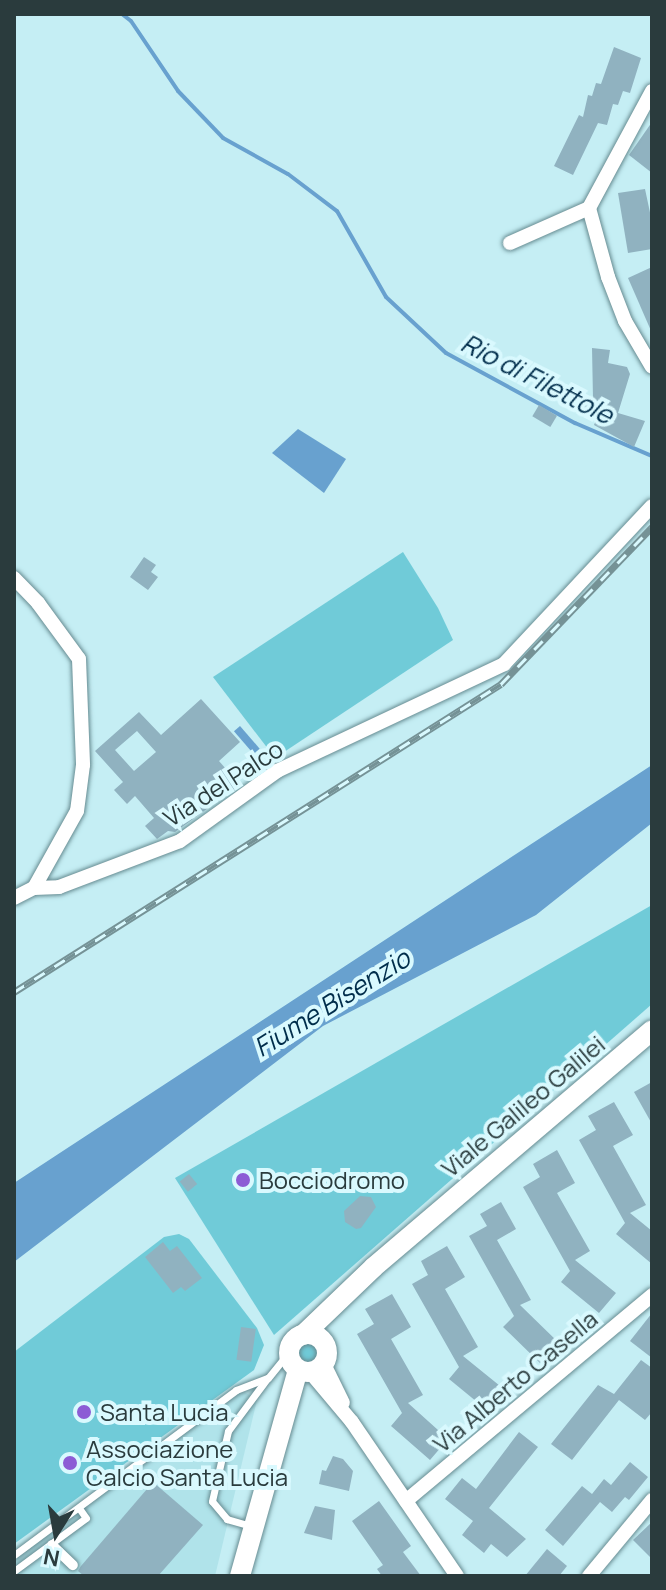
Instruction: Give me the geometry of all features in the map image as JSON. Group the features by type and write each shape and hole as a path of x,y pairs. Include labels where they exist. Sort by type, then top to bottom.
{"main road":[{"name":"Viale Galileo Galilei","path":"306,1361 313,1334 303,1335 355,1285 652,1030"},
{"name":"Viale Galileo Galilei","path":"240,1576 270,1461 276,1400 306,1361 355,1285"}],"street":[{"path":"510,243 589,208 652,91"},
{"path":"589,208 608,277 625,321 652,367"},
{"name":"Via del Palco","path":"14,898 34,888 59,887 180,841 277,771 504,664 652,506"},
{"path":"14,578 38,603 79,659 82,692 83,765 77,811 34,888"},
{"name":"Via Alberto Casella","path":"406,1501 652,1295"},
{"path":"306,1361 352,1422 457,1576"},
{"path":"589,1576 652,1500"},
{"path":"52,1545 73,1565"}],"lane":[{"path":"14,1555 236,1390 306,1361"},
{"path":"254,1527 227,1519 212,1501 228,1431 268,1378"},
{"path":"14,1571 86,1518 79,1508"}],"shaded area":[{"path":"403,552 438,608 453,640 275,758 213,677"},
{"path":"652,905 652,1004 274,1335 175,1178"},
{"name":"Associazione Calcio Santa Lucia","path":"179,1234 189,1239 257,1328 264,1345 254,1370 14,1544 14,1352 164,1237"},
{"path":"308,1344 315,1347 318,1354 315,1361 308,1364 301,1361 298,1354 301,1347"},
{"path":"243,1391 257,1400 215,1576 14,1576 14,1551"}],"water":[{"path":"298,429 346,459 324,493 272,453"},
{"path":"240,726 260,749 254,754 234,731"},
{"name":"Fiume Bisenzio","path":"652,765 652,823 536,915 323,1026 14,1262 14,1183"}],"building":[{"path":"614,47 641,58 630,93 623,91 618,105 613,104 607,125 598,123 573,175 554,166 579,115 583,117 588,95 592,96 596,83 601,84"},
{"path":"652,122 652,173 629,155"},
{"path":"645,189 652,222 652,249 628,253 618,193"},
{"path":"652,267 652,333 628,278"},
{"path":"592,348 610,350 608,363 627,367 630,374 618,413 645,421 634,447 594,425 599,413 578,412 580,398 593,399"},
{"path":"539,405 557,416 550,427 532,416"},
{"path":"144,557 156,565 151,572 158,577 148,590 130,577"},
{"path":"201,699 240,742 219,761 240,785 175,832 168,831 157,839 145,826 154,818 135,796 127,804 114,790 123,782 95,751 139,712 161,735","holes":["137,731 156,752 134,771 115,750"]},
{"path":"652,1082 652,1124 634,1092"},
{"path":"614,1102 633,1135 613,1146 646,1205 630,1213 652,1231 652,1264 616,1234 625,1223 579,1140 596,1130 588,1116"},
{"path":"557,1150 575,1183 557,1193 590,1251 575,1260 616,1293 599,1313 561,1282 570,1271 523,1187 540,1177 533,1164"},
{"path":"189,1174 197,1184 188,1192 180,1182"},
{"path":"360,1196 371,1197 376,1207 361,1228 356,1229 345,1222 344,1211"},
{"path":"501,1202 516,1229 497,1240 531,1300 520,1305 559,1343 540,1363 503,1327 514,1316 469,1236 487,1226 480,1214"},
{"path":"163,1242 170,1251 177,1246 202,1278 185,1291 181,1287 173,1293 145,1257"},
{"path":"447,1246 465,1277 445,1289 478,1347 463,1356 505,1390 488,1411 449,1379 459,1367 412,1284 428,1275 421,1261"},
{"path":"392,1294 411,1327 391,1339 423,1395 408,1403 448,1439 430,1460 391,1426 402,1413 357,1334 374,1324 365,1309"},
{"path":"652,1313 652,1358 630,1341"},
{"path":"241,1327 256,1329 251,1362 236,1360"},
{"path":"641,1360 652,1368 652,1412 645,1420 619,1400 572,1460 551,1444 598,1385 614,1394"},
{"path":"519,1432 538,1447 489,1508 526,1539 507,1557 491,1544 484,1553 462,1535 473,1521 445,1499 462,1478 476,1489"},
{"path":"333,1456 343,1459 353,1471 349,1491 319,1484 322,1470 326,1471"},
{"path":"630,1462 648,1477 629,1500 625,1497 612,1512 600,1502 563,1546 545,1530 582,1486 592,1494 604,1479 611,1485"},
{"path":"153,1482 203,1525 158,1576 84,1576 78,1571 81,1566"},
{"path":"379,1501 411,1546 403,1552 421,1576 382,1576 377,1569 383,1565 352,1521"},
{"path":"315,1506 335,1510 332,1540 304,1533"},
{"path":"652,1522 652,1559 633,1540"},
{"path":"547,1549 567,1566 559,1576 525,1576"}],"waterway":[{"name":"Rio di Filettole","path":"122,14 131,21 178,91 223,138 288,174 337,211 386,297 446,353 575,423 652,456"}],"railway":[{"path":"14,992 501,684 652,527"}],"place":[{"name":"Bocciodromo","path":"243,1180"},
{"name":"Santa Lucia","path":"84,1412"},
{"name":"Associazione Calcio Santa Lucia","path":"70,1463"}]}
